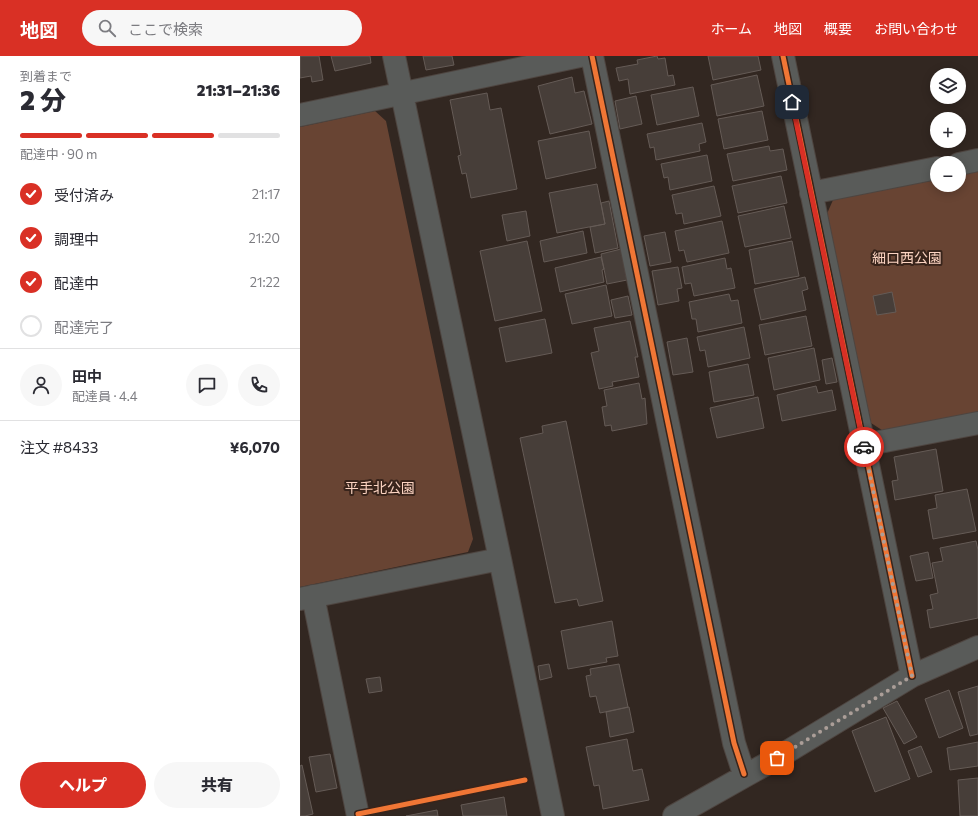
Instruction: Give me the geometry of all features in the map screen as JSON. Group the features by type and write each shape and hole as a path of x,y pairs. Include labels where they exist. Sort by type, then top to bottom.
{"street":[{"path":"394,56 553,816"},
{"path":"300,115 580,56"},
{"path":"592,56 734,743 744,774"},
{"path":"783,56 912,676"},
{"path":"966,163 978,160"},
{"path":"811,193 930,169"},
{"path":"864,445 978,423"},
{"path":"358,816 307,598 500,559"},
{"path":"674,816 744,774 777,758 912,676 978,647"}],"green space":[{"name":"平手北公園","path":"375,111 386,121 473,539 468,552 300,587 300,127"},
{"name":"細口西公園","path":"978,171 978,413 885,432 871,423 826,216 833,200 930,180 930,192 966,192 966,174"}],"building":[{"path":"300,56 319,56 323,80 312,82 311,76 300,78"},
{"path":"331,56 370,56 371,63 335,71"},
{"path":"423,56 452,56 454,65 426,70"},
{"path":"657,56 658,59 665,58 668,76 673,75 675,85 630,94 628,79 619,81 616,68 638,64 637,60"},
{"path":"708,56 758,56 761,70 713,80"},
{"path":"757,75 764,106 717,116 711,85"},
{"path":"572,77 575,93 584,91 592,124 550,134 538,86"},
{"path":"693,87 699,116 657,125 651,95"},
{"path":"487,93 490,110 501,108 517,189 471,198 466,173 462,174 458,156 461,155 450,100"},
{"path":"636,96 642,124 620,129 615,101"},
{"path":"762,111 768,140 724,149 718,119"},
{"path":"702,123 706,142 699,144 700,151 656,160 654,147 650,148 647,134"},
{"path":"589,131 596,168 546,179 538,141"},
{"path":"769,146 770,151 783,149 787,170 733,181 727,154"},
{"path":"707,155 712,181 670,190 668,177 664,178 661,164"},
{"path":"781,176 787,203 738,213 732,186"},
{"path":"597,184 605,224 557,233 549,193"},
{"path":"714,186 721,216 684,224 682,213 676,214 672,195"},
{"path":"609,201 618,248 595,253 590,227 605,224 601,203"},
{"path":"784,206 791,238 745,247 738,216"},
{"path":"526,211 530,236 507,241 502,215"},
{"path":"722,221 729,253 687,262 684,250 679,251 675,231"},
{"path":"583,231 587,253 544,262 540,241"},
{"path":"665,232 671,262 650,266 644,236"},
{"path":"527,241 542,311 495,321 480,251"},
{"path":"792,241 799,276 755,284 749,250"},
{"path":"621,249 627,280 607,284 601,254"},
{"path":"601,257 604,269 602,270 604,282 560,292 555,268"},
{"path":"725,258 727,269 731,268 735,288 694,296 691,283 685,284 682,267"},
{"path":"678,267 682,288 677,289 679,301 658,305 652,271"},
{"path":"805,277 808,289 802,291 806,310 761,320 754,289"},
{"path":"606,285 612,316 572,324 565,294"},
{"path":"892,292 896,312 877,315 873,296"},
{"path":"729,294 731,301 738,300 742,323 698,332 696,319 692,319 689,302"},
{"path":"628,296 632,315 615,318 611,300"},
{"path":"806,316 812,346 765,355 759,325"},
{"path":"545,319 552,353 506,362 499,328"},
{"path":"630,321 638,357 635,357 639,377 612,382 613,386 599,389 591,353 599,351 594,328"},
{"path":"744,327 750,358 708,367 705,350 700,351 697,337"},
{"path":"687,338 693,372 673,375 667,342"},
{"path":"814,348 820,380 774,390 768,358"},
{"path":"832,358 837,382 826,384 822,360"},
{"path":"748,364 754,395 714,402 709,372"},
{"path":"639,383 642,399 645,398 647,424 612,431 611,425 605,426 602,407 607,406 604,390"},
{"path":"816,386 818,393 832,390 836,410 782,421 777,395"},
{"path":"758,397 764,428 717,438 710,408"},
{"path":"566,421 603,601 579,606 577,599 555,603 520,438 543,433 542,426"},
{"path":"936,449 943,491 895,500 892,481 898,480 894,457"},
{"path":"967,489 976,531 933,539 928,510 937,508 935,495"},
{"path":"976,541 978,550 978,618 930,628 927,610 933,609 930,595 938,593 932,563 943,561 940,548"},
{"path":"928,552 933,578 916,581 910,556"},
{"path":"612,621 618,656 606,658 607,662 568,669 561,631"},
{"path":"549,664 552,677 540,680 538,666"},
{"path":"619,664 628,707 600,713 596,696 590,697 586,676 591,675 590,669"},
{"path":"380,677 382,691 369,693 366,679"},
{"path":"978,686 978,734 970,736 958,692"},
{"path":"949,690 963,728 939,738 925,699"},
{"path":"897,701 917,737 904,744 883,708"},
{"path":"629,707 634,732 610,737 606,712"},
{"path":"886,717 910,779 875,792 852,731"},
{"path":"627,739 633,771 642,769 649,800 603,809 599,785 594,786 586,747"},
{"path":"978,742 978,766 950,770 947,748"},
{"path":"921,746 932,772 918,777 908,751"},
{"path":"330,754 337,788 316,792 309,757"},
{"path":"302,765 313,814 305,816 300,816 300,766"},
{"path":"978,778 978,816 960,816 958,780"},
{"path":"504,797 507,816 463,816 461,805"},
{"path":"437,810 438,816 406,816"}],"cycle path":[{"path":"592,56 734,743 744,774"},
{"path":"783,56 912,676"},
{"path":"358,814 525,780"}],"way so far":[{"path":"777,758 912,676 864,447"}],"route":[{"path":"792,102 864,447"}]}
